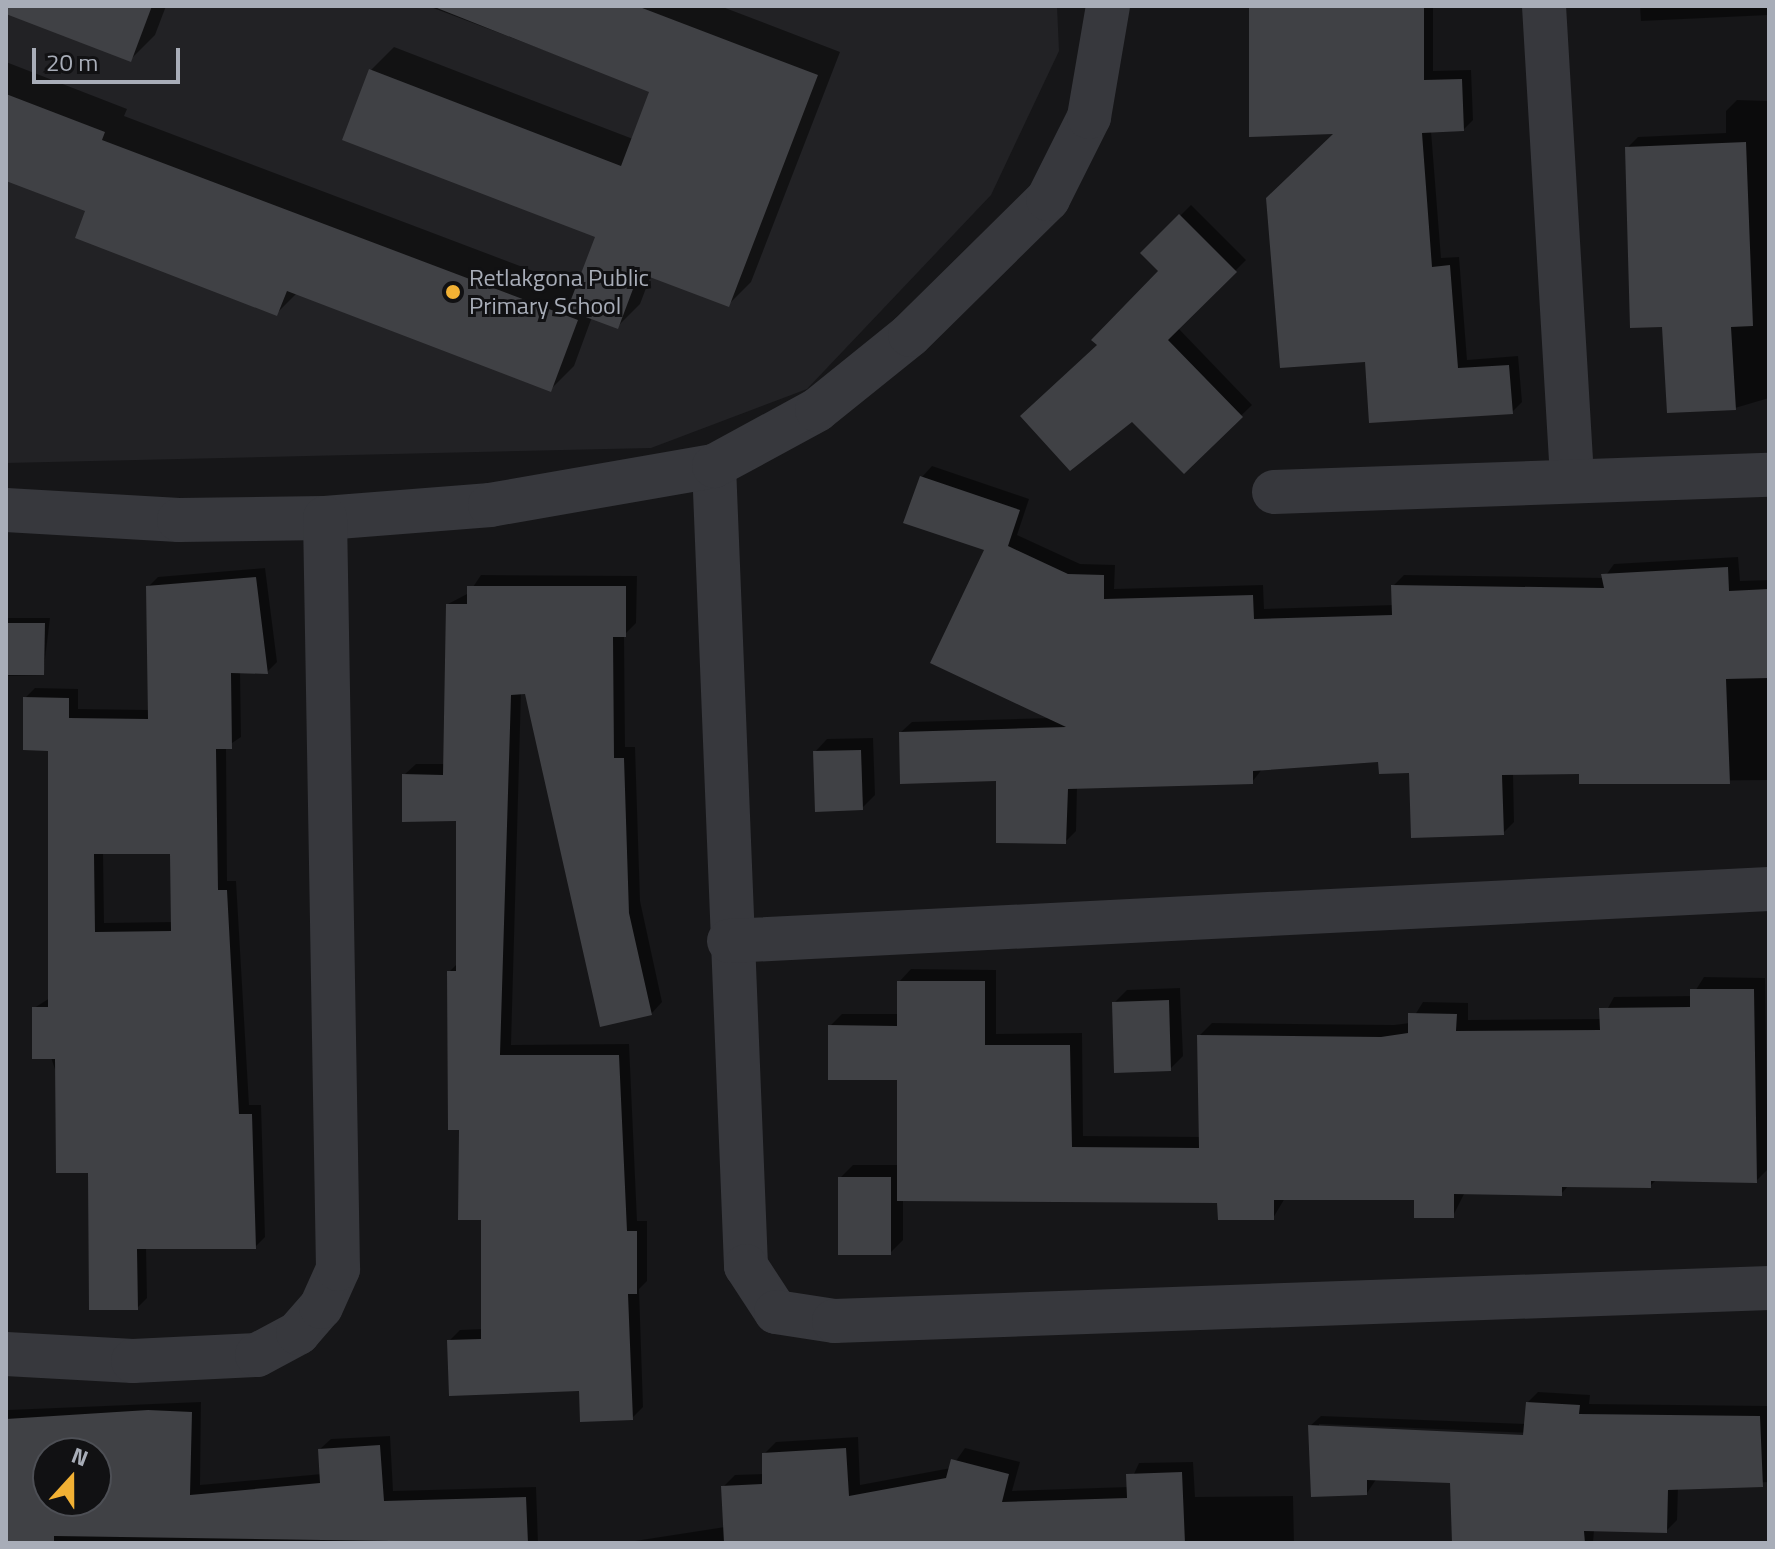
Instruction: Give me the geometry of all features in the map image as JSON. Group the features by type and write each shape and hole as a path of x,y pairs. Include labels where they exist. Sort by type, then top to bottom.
{"street":[{"path":"6,510 179,520 325,518 490,505 714,466 817,410 910,335 1048,199 1089,117 1108,6"},
{"path":"1544,6 1572,479"},
{"path":"714,466 729,941 746,1266 776,1312 834,1321 1769,1288"},
{"path":"1274,492 1572,479 1769,475"},
{"path":"6,1354 133,1361 257,1355 298,1333 333,1282 340,1193 325,518"},
{"path":"729,941 1769,889"}],"shaded area":[{"name":"Retlakgona Public Primary School","path":"6,6 1057,6 1059,51 991,195 807,389 651,448 6,463"}],"building":[{"path":"6,6 152,6 131,62 6,14"},
{"path":"432,6 637,6 818,75 729,307 639,273 618,329 567,310 595,237 342,140 369,69 621,166 649,92"},
{"path":"1249,6 1424,6 1424,80 1462,79 1464,131 1422,133 1432,267 1450,265 1458,368 1509,365 1513,414 1369,423 1365,362 1280,368 1266,198 1333,134 1249,137"},
{"path":"6,94 105,132 102,140 578,320 551,392 287,291 277,316 75,238 85,211 6,181"},
{"path":"1746,142 1753,326 1731,327 1736,410 1667,413 1662,327 1630,328 1625,147"},
{"path":"1179,214 1237,272 1168,340 1243,417 1184,474 1132,422 1070,471 1020,416 1097,345 1091,340 1158,271 1140,253"},
{"path":"920,476 1020,510 1008,546 1068,574 1104,575 1104,599 1253,595 1254,619 1392,615 1391,585 1604,588 1601,574 1728,567 1729,591 1769,589 1769,678 1726,679 1730,784 1579,784 1579,774 1502,775 1504,835 1411,838 1409,773 1379,774 1378,762 1253,771 1253,784 1068,789 1066,844 996,843 996,781 900,784 899,732 1066,727 930,663 984,550 903,523"},
{"path":"256,577 268,674 231,673 232,749 216,749 218,890 227,890 239,1114 252,1114 256,1249 137,1249 138,1310 89,1310 88,1173 56,1173 55,1059 32,1059 32,1007 48,1007 48,751 23,750 23,697 69,698 69,718 148,719 146,586","holes":["94,854 170,854 171,931 95,932"]},
{"path":"467,586 626,586 626,637 613,637 614,758 624,758 629,913 652,1015 600,1027 525,694 511,695 500,1055 619,1055 627,1231 637,1231 637,1294 628,1294 633,1420 580,1422 579,1391 449,1396 447,1340 481,1339 481,1220 458,1220 459,1130 448,1130 447,971 456,971 456,821 402,822 402,774 443,775 446,604 467,604"},
{"path":"6,623 45,623 44,675 6,675"},
{"path":"861,750 863,810 815,812 813,751"},
{"path":"897,981 985,981 985,1045 1070,1045 1072,1147 1199,1148 1197,1035 1381,1037 1408,1033 1408,1013 1457,1014 1456,1031 1600,1030 1599,1008 1690,1007 1690,989 1754,989 1757,1183 1651,1181 1651,1188 1562,1187 1562,1196 1454,1194 1454,1218 1414,1218 1414,1200 1274,1200 1274,1220 1218,1220 1217,1203 897,1201 897,1080 828,1080 828,1025 897,1026"},
{"path":"1169,1000 1171,1071 1114,1073 1112,1002"},
{"path":"838,1177 891,1177 891,1255 838,1255"},
{"path":"1526,1402 1580,1405 1579,1414 1760,1416 1763,1487 1668,1490 1667,1533 1584,1531 1585,1543 1452,1543 1450,1483 1367,1480 1367,1495 1311,1497 1308,1425 1523,1435"},
{"path":"148,1410 192,1412 190,1495 320,1483 318,1449 380,1445 384,1501 526,1497 528,1543 54,1536 54,1543 6,1543 6,1419"},
{"path":"846,1448 849,1496 946,1478 951,1459 1009,1474 1002,1502 1127,1498 1126,1474 1182,1472 1185,1543 724,1543 721,1486 762,1484 762,1453"}],"place":[{"name":"Retlakgona Public Primary School","path":"453,292"}]}
